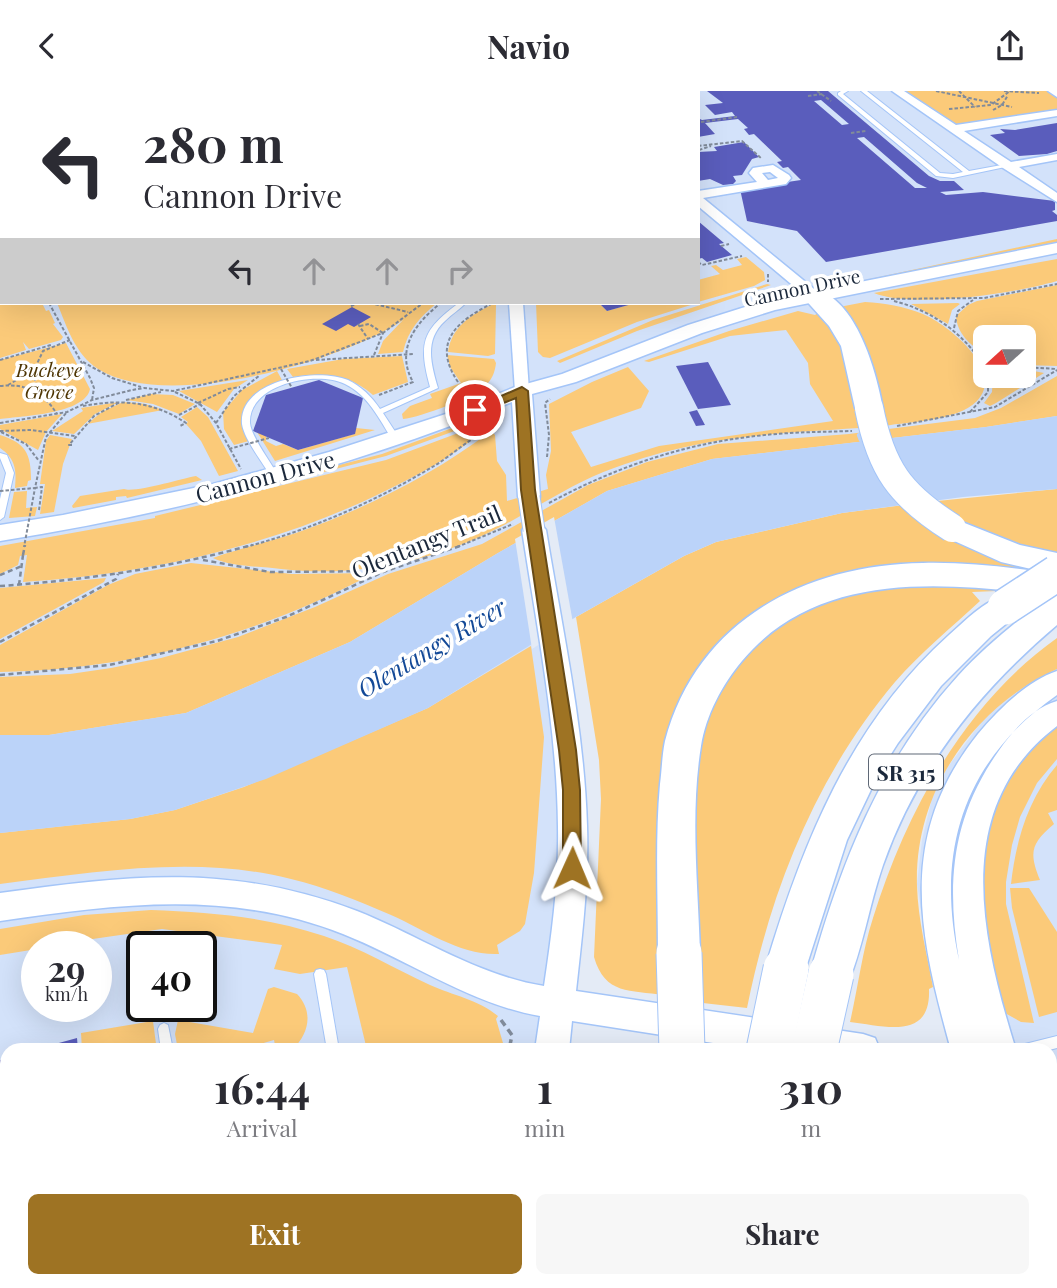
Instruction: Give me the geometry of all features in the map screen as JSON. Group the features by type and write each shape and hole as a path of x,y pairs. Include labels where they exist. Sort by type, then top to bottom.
{"highway":[{"path":"808,290 839,320 856,347 863,370 865,419 889,474 920,507 952,528 1012,554 1057,564"},
{"name":"SR 315","path":"770,1043 786,969 807,897 836,820 867,761 904,707 925,682 1005,607 1057,573"},
{"path":"682,1043 677,800 684,738 701,689 733,644 755,624 784,606 839,586 871,578 946,574 1055,602"},
{"name":"SR 315","path":"816,1043 858,874 873,836 902,778 937,725 977,678 1055,602"}],"main road":[{"name":"Cannon Drive","path":"808,290 1057,236"},
{"name":"Cannon Drive","path":"0,533 126,510 274,475 396,439"},
{"path":"997,1043 970,939 966,887 968,853 979,812 993,779 1021,741 1057,711"},
{"path":"0,907 133,890 240,895 312,910 346,921 493,987 557,1005 815,1043"}],"street":[{"path":"897,91 1057,198"},
{"path":"1052,91 1057,94"},
{"path":"953,129 1057,113"},
{"path":"1007,166 1057,157"},
{"path":"700,198 766,184"},
{"path":"700,200 808,290"},
{"name":"Cannon Drive","path":"396,439 522,391 556,368 690,314 776,289 808,290 1057,248"},
{"path":"516,305 522,391 561,704 573,829 569,916 553,1043"},
{"path":"966,1043 938,934 935,898 939,851 949,804 968,764 998,727 1031,697 1057,681"}],"lane":[{"path":"845,91 841,95 934,173 948,177 1007,166"},
{"path":"864,91 967,173"},
{"path":"379,412 434,388 424,350 443,316 460,305"},
{"path":"274,475 246,425 248,407 262,392 298,378 323,376 345,381 369,398 396,439"},
{"path":"0,455 4,457 10,473 0,517"},
{"path":"320,974 332,1043"},
{"path":"164,1029 165,1043"}],"path":[{"path":"936,91 1013,107"},
{"path":"959,91 983,113"},
{"path":"957,110 963,95 969,91"},
{"path":"1004,91 1041,93"},
{"path":"943,108 976,108 995,103 1010,91"},
{"path":"808,96 822,93"},
{"path":"701,122 737,117"},
{"path":"851,133 866,131"},
{"path":"700,149 744,141 761,158 758,163"},
{"path":"721,246 732,243"},
{"path":"700,264 746,255"},
{"path":"973,348 954,328 899,302 880,299 977,298 1057,284"},
{"path":"954,328 956,311 977,298"},
{"path":"50,305 94,388 92,400"},
{"path":"378,305 408,312"},
{"path":"81,361 112,377 144,388 173,391 310,361 383,333 419,305"},
{"path":"369,398 413,381 405,355 415,328 438,305"},
{"path":"458,382 446,362 448,341 457,325 489,305"},
{"path":"368,339 359,325 369,324 383,333"},
{"path":"374,355 383,333"},
{"path":"0,359 70,340"},
{"path":"36,389 34,370 43,351 57,344"},
{"path":"310,361 417,354"},
{"path":"1036,368 1057,370"},
{"path":"281,369 292,388"},
{"path":"0,386 34,370"},
{"path":"894,426 995,407 1057,370"},
{"path":"216,423 230,398 264,373"},
{"path":"8,384 36,389 51,403 57,414"},
{"path":"177,416 225,390 242,387"},
{"path":"0,423 67,412 92,400 144,388"},
{"path":"970,412 988,389"},
{"path":"76,408 123,401 163,391"},
{"path":"173,391 199,403 216,423 243,472"},
{"path":"547,458 549,435 545,403 553,397"},
{"path":"72,445 69,445 75,436 94,416 123,401 151,404 186,423 180,426"},
{"path":"19,585 39,461 49,433 67,412"},
{"path":"535,498 693,447 865,419"},
{"path":"16,420 18,426 24,429"},
{"path":"0,431 24,429 75,436"},
{"path":"0,586 118,574 202,559 296,531 408,482 453,457 494,429"},
{"path":"0,431 26,444 39,461"},
{"path":"229,449 269,438"},
{"path":"0,491 42,487 38,517"},
{"name":"Olentangy Trail","path":"0,674 94,668 186,649 283,618 386,571 475,542 520,520"},
{"path":"202,559 266,571 308,574 386,571"},
{"path":"0,575 22,566"},
{"path":"0,642 116,579 118,574"},
{"path":"501,1020 512,1035 510,1043"}],"shaded area":[{"path":"700,91 1057,91 1057,445 543,579 567,750 552,1043 0,1043 0,305 700,305"},
{"path":"1057,669 1057,1043 955,1043 933,987 917,884 922,840 932,798 947,768 991,709 1035,678"}],"green space":[{"path":"904,91 1053,91 1057,94 1057,113 964,128 948,121"},
{"path":"1057,239 1057,242 1010,251 986,259 851,283"},
{"path":"746,257 764,272 765,280 754,286 700,301 700,279 720,274 711,266 716,265 723,270 742,265 737,259"},
{"path":"1057,259 1057,281 1039,286 938,299 891,298 874,293"},
{"path":"771,285 637,331 560,363 557,361 653,320"},
{"path":"1057,285 1057,366 1036,365 1036,325 973,325 973,346 969,343 959,328 956,316 977,301"},
{"path":"865,302 880,303 908,309 934,320 973,354 973,389 984,389 977,401 968,408 945,417 884,426 834,308"},
{"path":"911,304 960,304 952,310 948,324"},
{"path":"0,305 43,305 46,311 49,310 55,323 53,324 63,337 61,340 29,349 23,342 26,350 0,358"},
{"path":"58,305 435,305 416,325 403,352 378,354 383,341 403,320 375,336 297,365 208,383 166,385 128,381 90,363 68,330"},
{"path":"496,305 495,354 488,356 448,352 458,328 478,312"},
{"path":"536,305 601,305 607,311 628,305 691,305 637,322 550,358 543,357 538,352"},
{"path":"798,311 815,315 821,311 841,334 854,387 859,428 735,438 646,457 586,480 480,537 453,548 397,564 339,571 310,571 237,565 213,558 296,533 373,502 446,462 491,431 495,435 497,461 506,475 507,501 548,489 546,475 551,451 549,404 628,367 649,391 641,408 571,432 591,467 659,446 833,421 810,384 808,363 786,330 730,336 649,362 644,361 729,331"},
{"name":"Buckeye Grove","path":"66,343 90,389 86,397 65,409 0,419 0,360"},
{"path":"447,355 494,359 496,363 492,377 487,384 460,400 422,415 403,419 402,414 410,406 432,398 430,394 461,383 450,367"},
{"path":"402,356 408,382 373,395 345,379 325,375 293,377 287,369 343,359"},
{"path":"277,371 282,380 261,390 247,402 243,419 249,441 234,445 224,429 223,412 242,390"},
{"path":"1057,376 1057,416 986,427 712,459 607,491 350,642 186,713 49,735 0,735 0,677 70,674 111,668 161,658 238,637 315,607 388,574 482,544 588,485 647,462 718,444 849,434 975,418 1001,408"},
{"path":"248,380 234,389 217,412 179,391"},
{"path":"992,389 1018,389 990,406 984,403"},
{"path":"151,394 173,395 195,404 179,414 153,404 127,400"},
{"path":"119,402 95,414 74,434 52,431 83,411 81,408"},
{"path":"123,402 145,404 163,410 87,424 102,412"},
{"path":"197,407 208,417 238,471 219,476 201,441 186,424 188,422 181,417"},
{"path":"62,414 46,432 38,450 0,429 0,425"},
{"path":"471,421 471,425 386,456 254,490 253,487 382,454"},
{"path":"486,425 490,428 459,449 426,470 375,496 291,530 247,544 159,565 23,582 27,555 20,556 18,565 0,574 0,546 155,518 386,460"},
{"path":"356,428 375,430 275,461 257,432 266,436 266,441 276,446 283,444 298,450 354,434"},
{"path":"0,435 16,442 28,456 31,480 27,486 15,488 14,465 0,448"},
{"path":"50,435 72,439 63,464 54,512 40,514 45,484 40,484 46,441"},
{"path":"196,476 202,480 127,498 116,497 116,500 73,508 72,506 80,496 130,490"},
{"path":"1057,489 1057,554 982,536 927,502"},
{"path":"27,491 26,508 37,507 35,516 9,518 14,492"},
{"path":"904,505 975,549 1029,569 1020,574 811,585 766,605 721,638 693,677 678,705 664,995 630,991 612,984 599,969 594,957 601,799 599,760 576,617 684,556 716,542 842,513"},
{"path":"191,563 292,574 374,573 286,614 193,645 97,664 0,672 0,645 108,585 135,574"},
{"path":"106,578 104,582 0,639 0,588"},
{"path":"908,581 1003,586 997,591 972,592 980,601 895,682 842,756 800,836 784,877 769,920 747,1008 694,1002 690,808 709,697 754,638 827,598"},
{"path":"1057,638 1057,669 1027,685 999,706 975,730 954,757 938,786 926,818 919,851 917,886 933,987 929,989 928,1006 922,1017 903,1027 850,1022 873,918 887,878 921,800 942,763 994,695 1024,665"},
{"path":"531,646 544,737 534,873 525,924 520,931 497,945 499,954 485,954 457,946 391,915 304,882 255,872 219,868 146,868 0,884 0,833 130,819 175,810 244,787 428,708"},
{"path":"1057,725 1057,759 1037,783 1020,817 1006,882 1006,904 1034,1023 1021,1022 1005,1013 986,960 981,919 983,857 989,828 1014,773 1033,748"},
{"path":"1057,765 1057,810 1048,813 1054,824 1034,848 1034,862 1040,880 1011,884 1025,821 1038,792"},
{"path":"1010,888 1029,888 1057,932 1057,1012 1039,1017 1012,908"},
{"path":"151,910 260,920 338,941 430,985 491,1010 498,1016 496,1019 503,1043 365,1043 347,967 300,974 274,969 282,945 217,936 217,931 162,929 126,931 126,934 112,936 112,931 21,931 21,952 0,955 0,929 84,915"},
{"path":"274,987 297,994 306,1008 307,1015 306,1030 299,1043 275,1043 274,1040 264,1043 177,1043 175,1034 178,1022 253,1033 268,989"},
{"path":"153,1022 156,1043 82,1043 81,1033"}],"water":[{"name":"Olentangy River","path":"1057,416 1057,489 963,497 842,513 716,542 684,556 576,617 428,708 266,779 175,810 130,819 0,833 0,735 49,735 186,713 350,642 607,491 712,459 986,427"}],"pier":[{"path":"554,517 573,623 532,649 515,539"}],"building":[{"path":"707,91 828,91 929,176 940,181 954,181 964,190 940,192 946,195 983,192 1055,201 1055,210 1052,211 1057,215 1057,221 826,262 797,231 747,221 740,189 801,180 788,167 783,168 777,162 782,161 754,134 749,135 744,129 748,128 738,119 705,123 715,134 700,137 700,119 735,116 732,112 715,115 705,105 723,103","holes":["821,100 849,124 842,125 814,101","864,137 917,183 927,188 915,188 857,138"]},
{"path":"1057,123 1057,151 1047,154 1019,156 990,135 1005,133 1000,129 1015,130"},
{"path":"744,142 759,157 752,159 742,175 733,176 736,181 733,184 723,185 710,179 700,181 700,152 717,151 714,147"},
{"path":"700,223 724,243 719,244 732,255 707,262 702,258"},
{"path":"601,305 628,305 607,311"},
{"path":"352,307 371,317 354,327 348,324 336,331 322,324"},
{"path":"708,362 731,405 698,409 676,366"},
{"path":"319,380 363,398 355,434 298,450 253,431 266,395"},
{"path":"697,410 705,425 696,426 689,412"},
{"path":"77,1038 77,1043 59,1043"}],"waterway":[{"path":"859,435 861,440"}],"route":[{"path":"475,410 522,391 528,490 567,750 573,829 572,868"}]}
